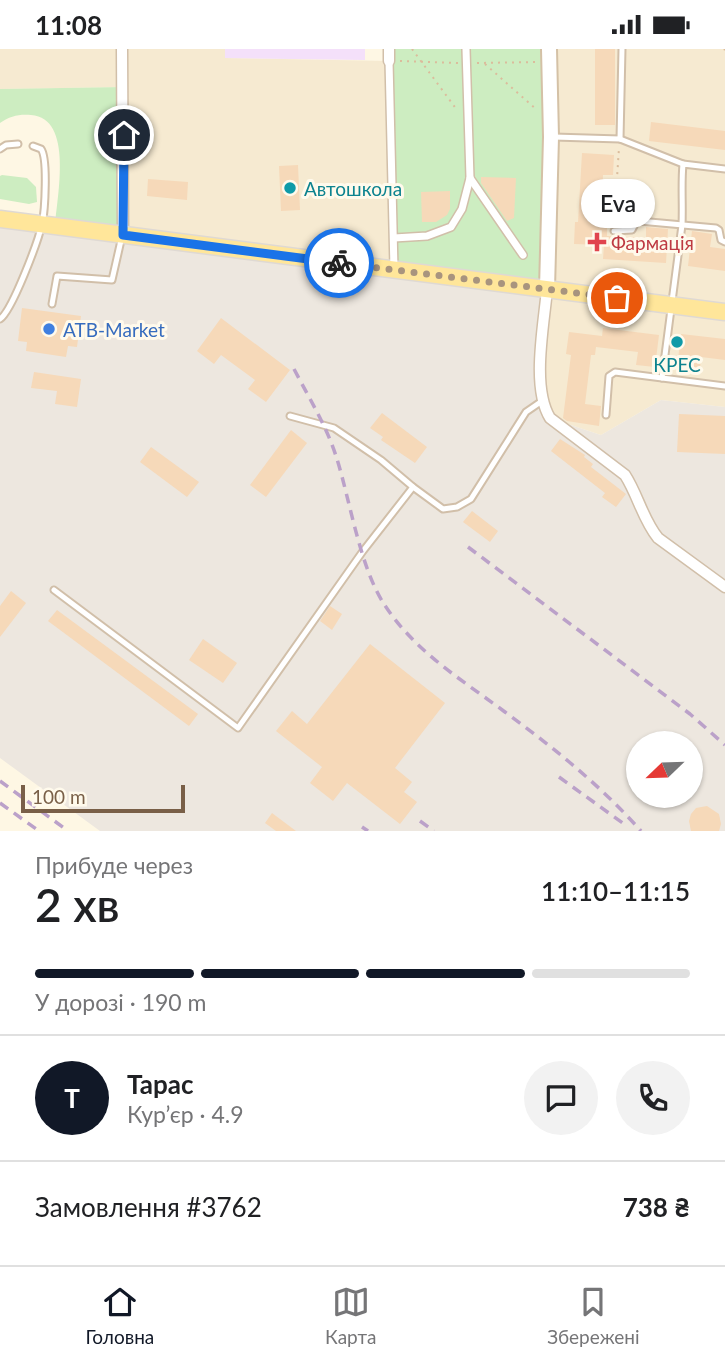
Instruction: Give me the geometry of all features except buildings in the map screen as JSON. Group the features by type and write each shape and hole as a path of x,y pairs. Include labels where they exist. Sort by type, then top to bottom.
{"main road":[{"path":"547,289 551,137 549,49"},
{"path":"0,219 725,312"}],"street":[{"path":"122,49 123,235"},
{"path":"389,49 394,270"},
{"path":"394,238 428,236 451,227 462,209 470,178 466,49"},
{"path":"470,178 523,255"},
{"path":"547,289 540,376 542,401 550,418 625,475 658,538 725,587"}],"lane":[{"path":"620,139 622,49"},
{"path":"551,137 620,139 683,164 725,169"},
{"path":"0,149 6,145 18,144"},
{"path":"0,319 10,307 42,224 45,159 41,149 33,146"},
{"path":"662,378 682,225 683,164"},
{"path":"614,231 632,230 639,221 716,228 721,240 725,242"},
{"path":"52,305 57,276 112,280 123,235"},
{"path":"606,415 611,373 725,386"},
{"path":"290,416 334,428 381,460 443,509 464,504 471,499 526,412 542,401"},
{"path":"54,590 238,728 363,551 413,487"}],"path":[{"path":"412,49 468,125"},
{"path":"484,63 537,110"},
{"path":"614,231 620,139"}],"shaded area":[{"path":"0,49 225,49 225,58 389,61 394,270 123,235 124,87 0,89"},
{"path":"225,49 365,49 365,60 225,58"},
{"name":"КРЕС","path":"549,49 725,49 725,407 661,400 601,435 550,418 544,407"},
{"path":"0,219 547,289 540,377 550,418 601,435 661,400 725,407 725,831 100,831 0,758"}],"green space":[{"path":"390,49 549,49 547,289 394,270"},
{"path":"124,87 123,235 55,226 60,161 53,130 44,119 31,115 15,116 0,123 0,89"},
{"path":"2,175 27,178 36,187 37,202 29,204 0,199"}],"railway":[{"path":"294,369 332,445 369,574 377,592 398,623 425,652 576,768 641,831"},
{"path":"468,547 690,714 725,745"},
{"path":"559,777 624,824"},
{"path":"0,781 68,831"},
{"path":"0,803 39,831"},
{"path":"420,821 434,831"},
{"path":"362,827 368,831"}],"way so far":[{"path":"339,263 617,298"}],"place":[{"name":"Автошкола","path":"290,188"},
{"name":"Фармація","path":"597,242"},
{"name":"Eva","path":"617,298"},
{"name":"ATB-Market","path":"49,329"},
{"name":"КРЕС","path":"677,342"}],"route":[{"path":"124,135 123,235 339,263"}]}
